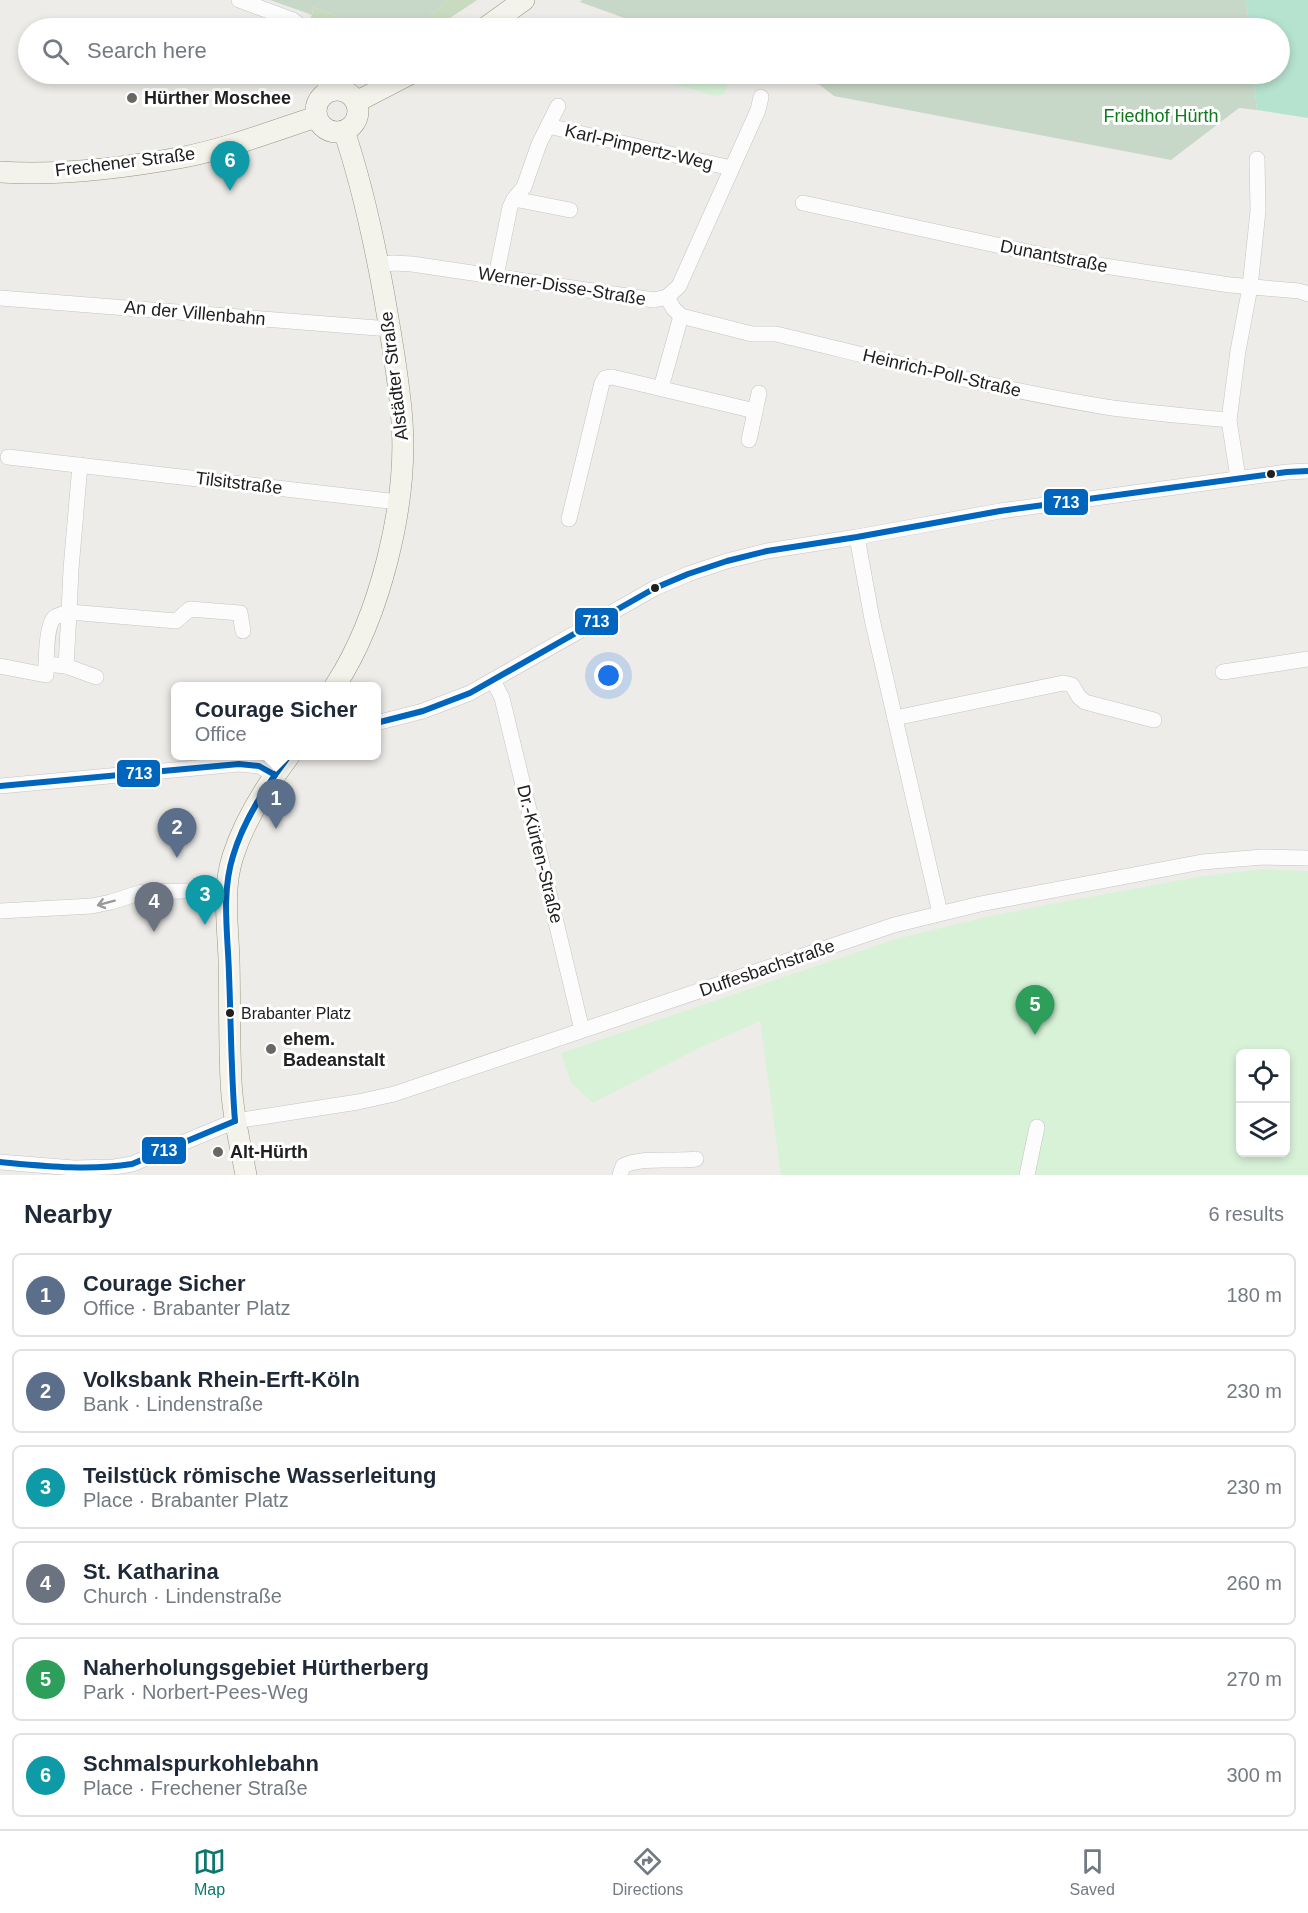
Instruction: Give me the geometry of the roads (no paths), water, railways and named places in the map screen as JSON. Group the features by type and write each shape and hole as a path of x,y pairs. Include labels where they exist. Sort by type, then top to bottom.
{"street":[{"path":"239,0 288,18"},
{"path":"499,18 524,0"},
{"path":"326,84 317,105 316,117 324,128 330,131 344,131 355,123 358,109 356,102 345,92 328,84"},
{"path":"356,102 391,84"},
{"name":"Werner-Disse-Straße","path":"378,265 412,264 654,300 667,297 679,286 758,110 761,97"},
{"path":"496,276 510,207 524,188 539,144 558,106"},
{"name":"Frechener Straße","path":"0,172 55,172 184,156 230,145 316,117"},
{"name":"Karl-Pimpertz-Weg","path":"548,126 731,168"},
{"name":"Alstädter Straße","path":"338,682 350,663 375,605 398,502 403,457 398,376 390,329 378,265 344,131"},
{"path":"1238,478 1229,420 1238,351 1250,287 1258,211 1257,159"},
{"path":"514,199 570,210"},
{"name":"Dunantstraße","path":"803,203 1065,260 1308,294"},
{"path":"661,388 681,316 667,297"},
{"name":"An der Villenbahn","path":"0,298 390,329"},
{"name":"Heinrich-Poll-Straße","path":"681,316 752,334 776,334 1038,394 1108,407 1229,420"},
{"path":"569,519 605,378 612,377 755,411"},
{"path":"748,440 759,393"},
{"name":"Tilsitstraße","path":"8,457 398,502"},
{"path":"66,666 80,465"},
{"path":"381,722 423,711 470,693 655,588 727,561 767,551 857,537 1000,510 1238,478 1308,471"},
{"path":"857,537 872,619 940,913"},
{"path":"0,666 46,675 50,623 56,616 69,612 176,621 190,609 240,613 243,631"},
{"path":"1223,672 1308,659"},
{"path":"46,664 66,666 96,677"},
{"name":"Dr.-Kürten-Straße","path":"493,680 502,698 582,1030"},
{"path":"895,718 1063,683 1072,685 1085,702 1154,720"},
{"path":"246,1175 235,1121 231,1081 226,890 233,857 244,827 260,798 286,760"},
{"path":"0,786 239,764 259,766 275,775"},
{"name":"Duffesbachstraße","path":"0,1162 46,1167 114,1167 132,1164 235,1121 358,1102 394,1094 894,925 940,913 1202,862 1263,857 1308,858"},
{"path":"0,911 92,906 142,892 226,890"},
{"path":"1027,1175 1037,1127"},
{"path":"620,1175 623,1166 630,1162 696,1159"}],"place":[{"name":"Hürther Moschee","path":"132,98"},
{"name":"Schmalspurkohlebahn","path":"230,191"},
{"name":"Courage Sicher","path":"276,829"},
{"name":"Volksbank Rhein-Erft-Köln","path":"177,858"},
{"name":"Teilstück römische Wasserleitung","path":"205,925"},
{"name":"St. Katharina","path":"154,932"},
{"name":"Brabanter Platz","path":"230,1013"},
{"name":"Naherholungsgebiet Hürtherberg","path":"1035,1035"},
{"name":"ehem. Badeanstalt","path":"271,1049"},
{"name":"Alt-Hürth","path":"218,1152"}],"park label":[{"name":"Friedhof Hürth","path":"1161,116"}]}
